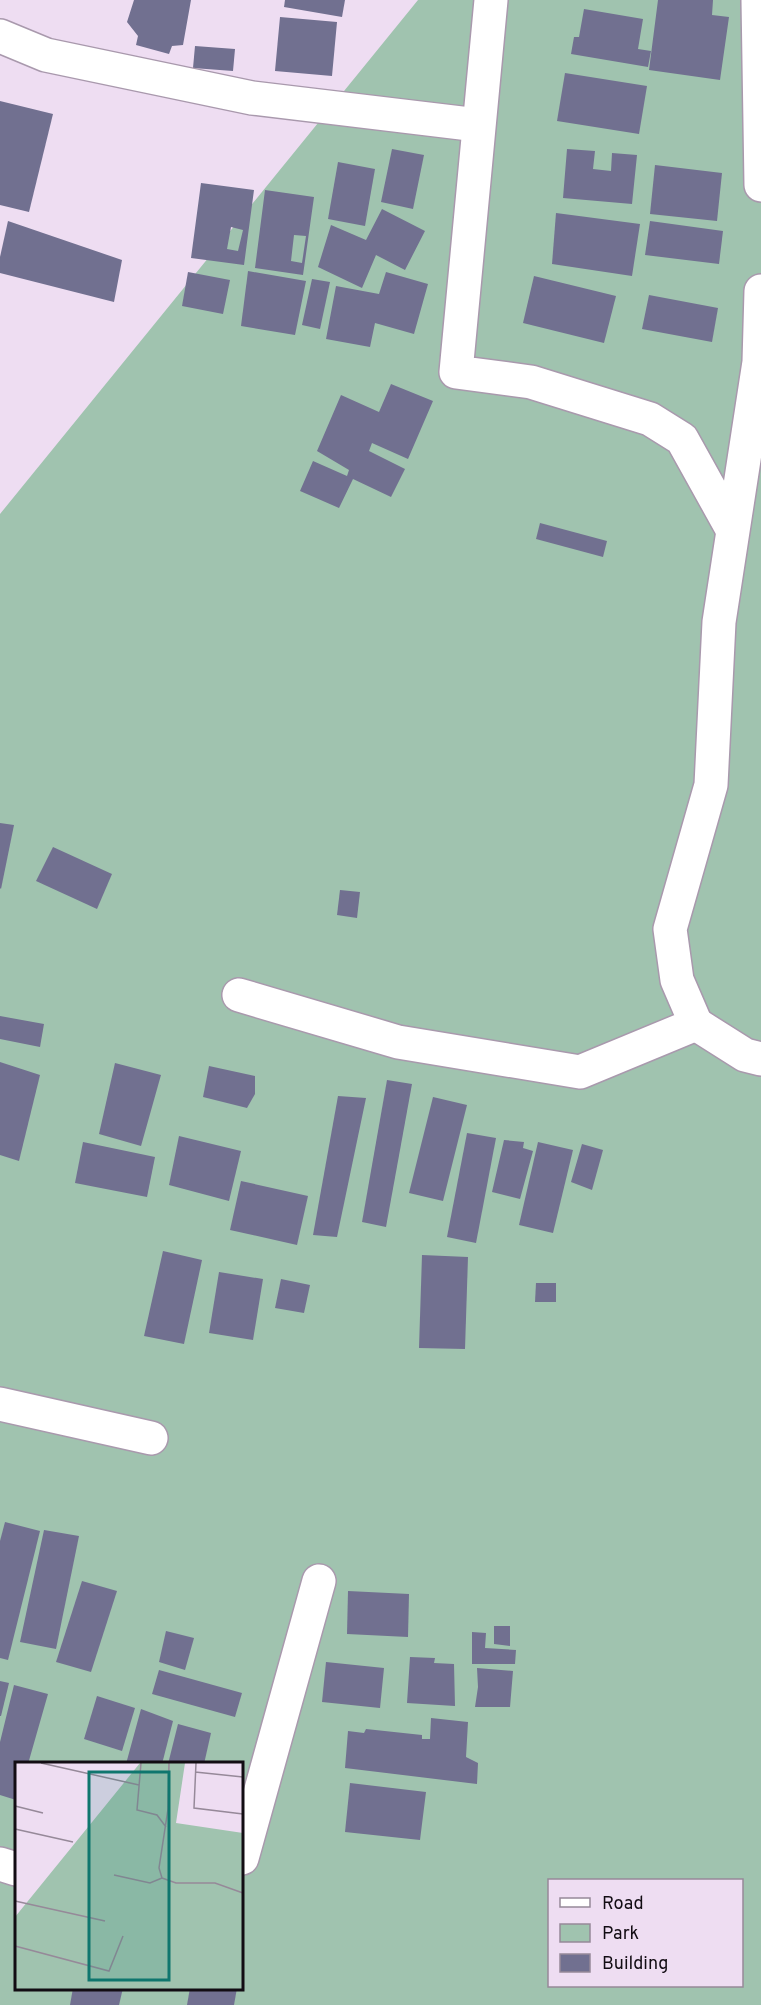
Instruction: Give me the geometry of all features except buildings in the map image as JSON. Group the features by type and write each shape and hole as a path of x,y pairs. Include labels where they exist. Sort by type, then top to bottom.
{"street":[{"path":"491,0 456,372 531,382 650,419 682,439 732,529"},
{"path":"758,0 761,185"},
{"path":"0,36 46,55 252,98 478,125"},
{"path":"761,291 759,362 719,622 711,785 670,929 677,980 696,1024 745,1055 761,1059"},
{"path":"239,995 398,1042 579,1072 696,1024"},
{"path":"0,1404 151,1438"},
{"path":"243,1854 319,1581"},
{"path":"0,1864 15,1869"}],"green space":[{"path":"418,0 761,0 761,2005 0,2005 0,514"}]}
